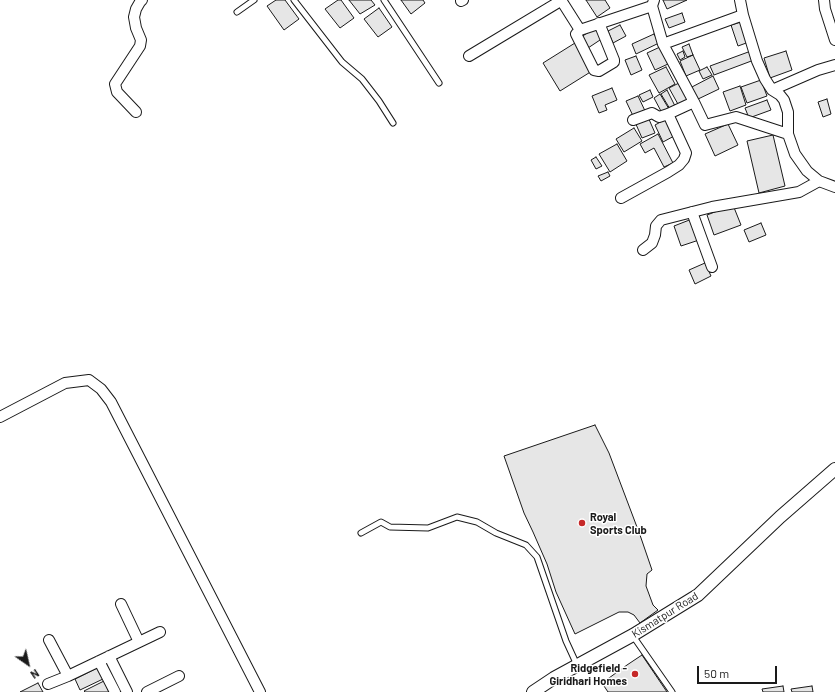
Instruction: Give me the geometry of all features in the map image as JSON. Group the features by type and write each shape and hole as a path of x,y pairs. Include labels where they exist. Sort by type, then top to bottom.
{"street":[{"path":"136,112 117,92 115,84 140,46 141,40 136,28 134,17 136,9 142,0"},
{"path":"469,56 561,0 580,30"},
{"path":"740,0 757,61 772,90 780,95 784,100 788,112 788,134 796,154 807,171 819,181 835,186"},
{"path":"824,0 825,10 835,40"},
{"path":"599,23 614,60 614,62 599,71 594,70 576,34 580,30 653,3 663,44 705,125 736,117 788,134"},
{"path":"663,44 743,15"},
{"path":"772,90 818,70 835,65"},
{"path":"633,120 652,113 659,116 668,114 694,102"},
{"path":"621,198 668,172 679,165 684,159 686,153 668,114"},
{"path":"643,250 652,243 656,226 661,220 712,207 800,192 819,181"},
{"path":"692,212 712,267"},
{"path":"0,417 66,383 89,380 101,389 111,402 260,692"},
{"name":"Kismatpur Road","path":"533,692 554,678 633,635 698,595 780,517 835,469"},
{"path":"121,604 139,642"},
{"path":"48,684 160,632"},
{"path":"49,640 68,676"},
{"path":"109,656 127,692"},
{"path":"99,661 114,692"},
{"path":"147,692 179,676"}],"lane":[{"path":"237,12 254,0"},
{"path":"294,0 342,62 362,79 379,101 393,123"},
{"path":"384,0 439,83"},
{"path":"361,533 381,522 390,527 428,528 457,517 477,522 496,533 526,544 538,557 566,641 577,666"},
{"path":"633,635 672,692"}],"building":[{"path":"276,0 285,0 299,19 284,30 267,6"},
{"path":"338,0 341,0 354,18 340,28 325,9"},
{"path":"349,0 371,0 375,5 360,14"},
{"path":"401,0 423,0 425,3 411,14"},
{"path":"586,0 605,0 610,8 597,17"},
{"path":"663,0 687,0 667,9"},
{"path":"379,8 392,27 378,37 364,19"},
{"path":"682,13 685,22 669,28 665,19"},
{"path":"741,22 749,42 738,46 731,25"},
{"path":"620,25 626,36 613,43 608,31"},
{"path":"597,27 603,38 588,48 581,37"},
{"path":"654,34 659,43 636,54 632,44"},
{"path":"575,43 592,71 560,91 543,63"},
{"path":"689,44 693,55 687,57 682,47"},
{"path":"660,47 668,64 655,70 647,53"},
{"path":"683,51 685,57 680,60 677,54"},
{"path":"751,51 754,60 714,75 710,66"},
{"path":"786,51 792,70 770,78 764,58"},
{"path":"693,55 700,70 686,76 680,61"},
{"path":"636,56 642,70 631,75 625,60"},
{"path":"666,67 675,84 659,93 649,75"},
{"path":"707,67 712,75 703,79 699,71"},
{"path":"713,76 719,89 696,100 690,88"},
{"path":"761,80 767,96 747,103 741,87"},
{"path":"681,82 691,100 679,106 669,88"},
{"path":"740,86 746,105 730,111 723,92"},
{"path":"612,88 617,100 605,105 607,110 599,113 592,96"},
{"path":"650,90 653,97 643,102 639,95"},
{"path":"667,90 675,106 670,109 661,94"},
{"path":"660,94 669,109 662,113 654,98"},
{"path":"638,96 646,113 634,118 626,101"},
{"path":"827,99 831,114 823,117 818,102"},
{"path":"767,100 771,110 749,118 745,108"},
{"path":"648,117 655,133 642,138 635,122"},
{"path":"668,118 676,135 663,142 655,125"},
{"path":"728,124 738,145 715,156 705,134"},
{"path":"634,128 642,141 624,152 616,139"},
{"path":"658,134 673,163 664,167 654,148 645,153 640,144"},
{"path":"773,135 785,186 759,193 747,141"},
{"path":"617,144 627,161 610,172 599,154"},
{"path":"596,157 602,166 596,169 591,160"},
{"path":"608,172 610,176 601,181 598,176"},
{"path":"733,205 741,225 714,235 707,215"},
{"path":"692,219 699,240 681,246 674,226"},
{"path":"761,223 766,235 749,242 744,230"},
{"path":"705,263 711,276 695,284 689,270"},
{"name":"Royal Sports Club","path":"595,425 609,453 652,570 647,574 646,586 653,605 658,610 640,623 634,615 628,612 619,612 575,634 556,592 547,564 524,513 504,456"},
{"name":"Ridgefield - Giridhari Homes","path":"642,655 667,692 608,692 602,683"},
{"path":"97,668 103,679 80,690 75,679"},
{"path":"104,681 109,692 84,691"},
{"path":"38,683 43,692 20,692"},
{"path":"783,686 784,692 763,692 762,689"},
{"path":"812,686 813,692 792,692 791,689"}],"place":[{"name":"Royal Sports Club","path":"582,523"},
{"name":"Ridgefield - Giridhari Homes","path":"635,674"}]}
